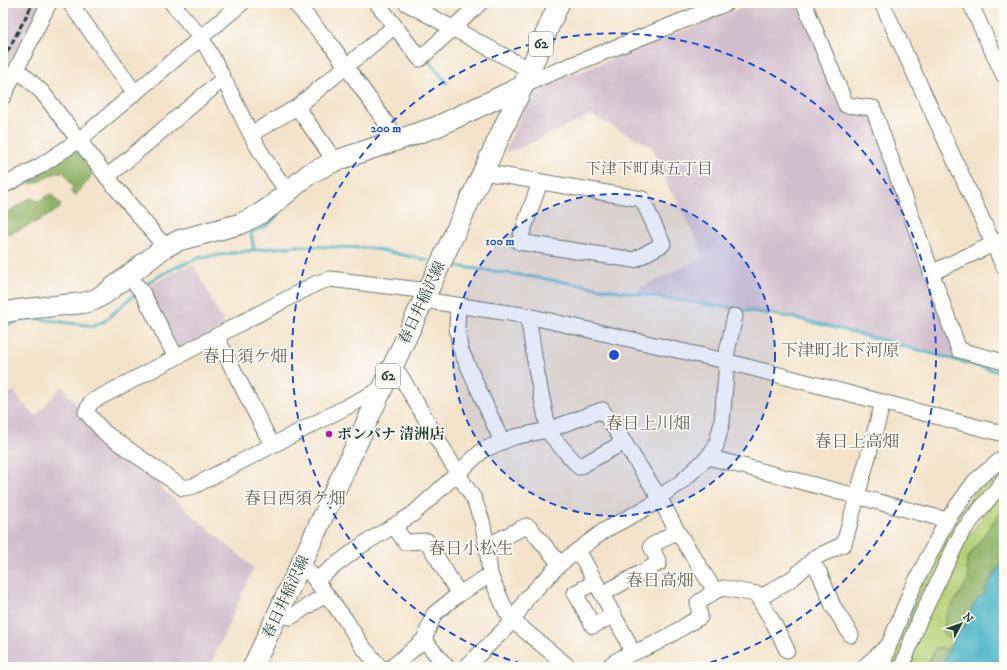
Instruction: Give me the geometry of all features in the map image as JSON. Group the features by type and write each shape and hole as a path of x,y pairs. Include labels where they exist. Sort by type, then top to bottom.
{"main road":[{"name":"春日井稲沢線","path":"253,667 381,389 426,296 559,3"},
{"path":"3,313 89,301 106,293 165,247 180,240 240,224 258,215 309,174 335,161 436,127 526,78"}],"street":[{"path":"3,97 49,3"},
{"path":"70,3 135,93"},
{"path":"172,3 200,38 251,134 278,179 288,191"},
{"path":"3,186 40,166 79,140 242,3"},
{"path":"295,3 332,46 398,140"},
{"path":"377,3 420,59 480,3"},
{"path":"406,3 453,28 526,78 544,76 728,3"},
{"path":"804,3 846,105 873,108 959,350 1004,362"},
{"path":"882,3 999,241 1004,267"},
{"path":"970,3 1004,76"},
{"path":"251,134 297,106 395,26"},
{"path":"17,69 42,92 107,177 165,247"},
{"path":"107,177 223,79"},
{"path":"297,106 335,161"},
{"path":"482,172 642,199 664,244 634,260 519,242 540,182"},
{"path":"931,273 999,241"},
{"path":"128,275 142,292 176,357"},
{"path":"381,389 194,486 183,488 105,433 86,412 91,402 317,283 330,278 426,296 458,306 528,316 726,361 1004,434"},
{"path":"458,306 457,327 460,348 502,442"},
{"path":"528,316 537,374 549,433 579,467 624,442"},
{"path":"466,667 513,622 527,598 560,564 605,530 660,499 708,457 716,446 722,422 726,361 735,316"},
{"path":"216,336 272,445"},
{"path":"392,368 400,375 474,499 482,521 487,546 490,575 506,611 513,622 568,667"},
{"path":"608,667 612,663 632,653 652,645 700,617 698,603 723,588 765,595 793,578 816,557 844,544 883,402"},
{"path":"316,580 362,545 413,514 483,450 514,437 548,430 602,410 660,499 677,531 716,592"},
{"path":"882,667 889,645 911,591 947,520 975,481 1004,446"},
{"path":"708,457 947,520"},
{"path":"975,481 1004,457"},
{"path":"902,667 918,623 962,532 1004,480"},
{"path":"394,526 405,542 427,541 459,594"},
{"path":"487,546 526,526 530,528 560,564"},
{"path":"614,615 593,626 575,593 599,588 659,563 651,546 677,531"},
{"path":"578,550 614,615 632,653"},
{"path":"302,562 362,646 380,667"},
{"path":"811,562 819,572 833,606 851,635"},
{"path":"392,667 424,640 434,614 459,594 490,575"},
{"path":"277,615 291,617 326,594"},
{"path":"756,594 774,624 787,650"},
{"path":"424,640 447,667"},
{"path":"864,667 889,645"}],"shaded area":[{"path":"3,3 40,3 3,74"},
{"path":"754,3 798,3 841,109 865,112 872,117 957,358 787,315 635,292 638,289 704,257 673,192 671,193 652,147 591,115 520,148 505,152 531,91"},
{"path":"194,265 225,326 180,350 146,290 160,280 181,269"},
{"path":"62,386 102,437 160,476 160,487 254,568 209,667 3,667 3,397 14,391 22,403 36,416"}],"green space":[{"path":"75,149 80,151 93,167 90,178 76,195 73,195 71,191 73,187 67,176 61,172 31,184 30,177"},
{"path":"51,194 60,204 60,208 48,216 9,234 4,231 3,215 30,198 38,201"},
{"path":"1004,464 1004,472 974,506 897,667 886,667 941,539 978,488"},
{"path":"1004,488 1004,511 999,514 967,559 969,579 949,639 953,640 948,650 933,652 927,667 905,667 953,557"},
{"path":"1004,511 1004,563 994,573 985,595 978,598 969,613 964,627 953,640 943,635 946,615 969,579 967,559 999,514"},
{"path":"942,647 948,650 945,658 945,666 927,667 935,648"}],"water":[{"path":"1004,563 1004,658 1000,667 944,667 945,658 953,640 964,627 969,613 978,598 985,595 985,590 1000,566"}],"waterway":[{"path":"428,60 447,83"},
{"path":"410,146 420,143"},
{"path":"254,250 251,232 270,223 283,208"},
{"path":"144,286 176,267 199,258 254,250 297,246 370,248 427,260"},
{"path":"456,266 790,317 1004,373"},
{"path":"3,326 27,319 40,319 93,326 105,321 136,293"}],"railway":[{"path":"3,60 33,3"}],"place":[{"name":"ボンパナ 清洲店","path":"329,434"}],"district":[{"name":"下津下町東五丁目","path":"649,169"},
{"name":"下津町北下河原","path":"840,351"},
{"name":"春日須ケ畑","path":"245,357"},
{"name":"春日上川畑","path":"648,424"},
{"name":"春日上高畑","path":"857,442"},
{"name":"春日西須ケ畑","path":"295,499"},
{"name":"春日小松生","path":"471,549"},
{"name":"春日高畑","path":"660,581"}]}
